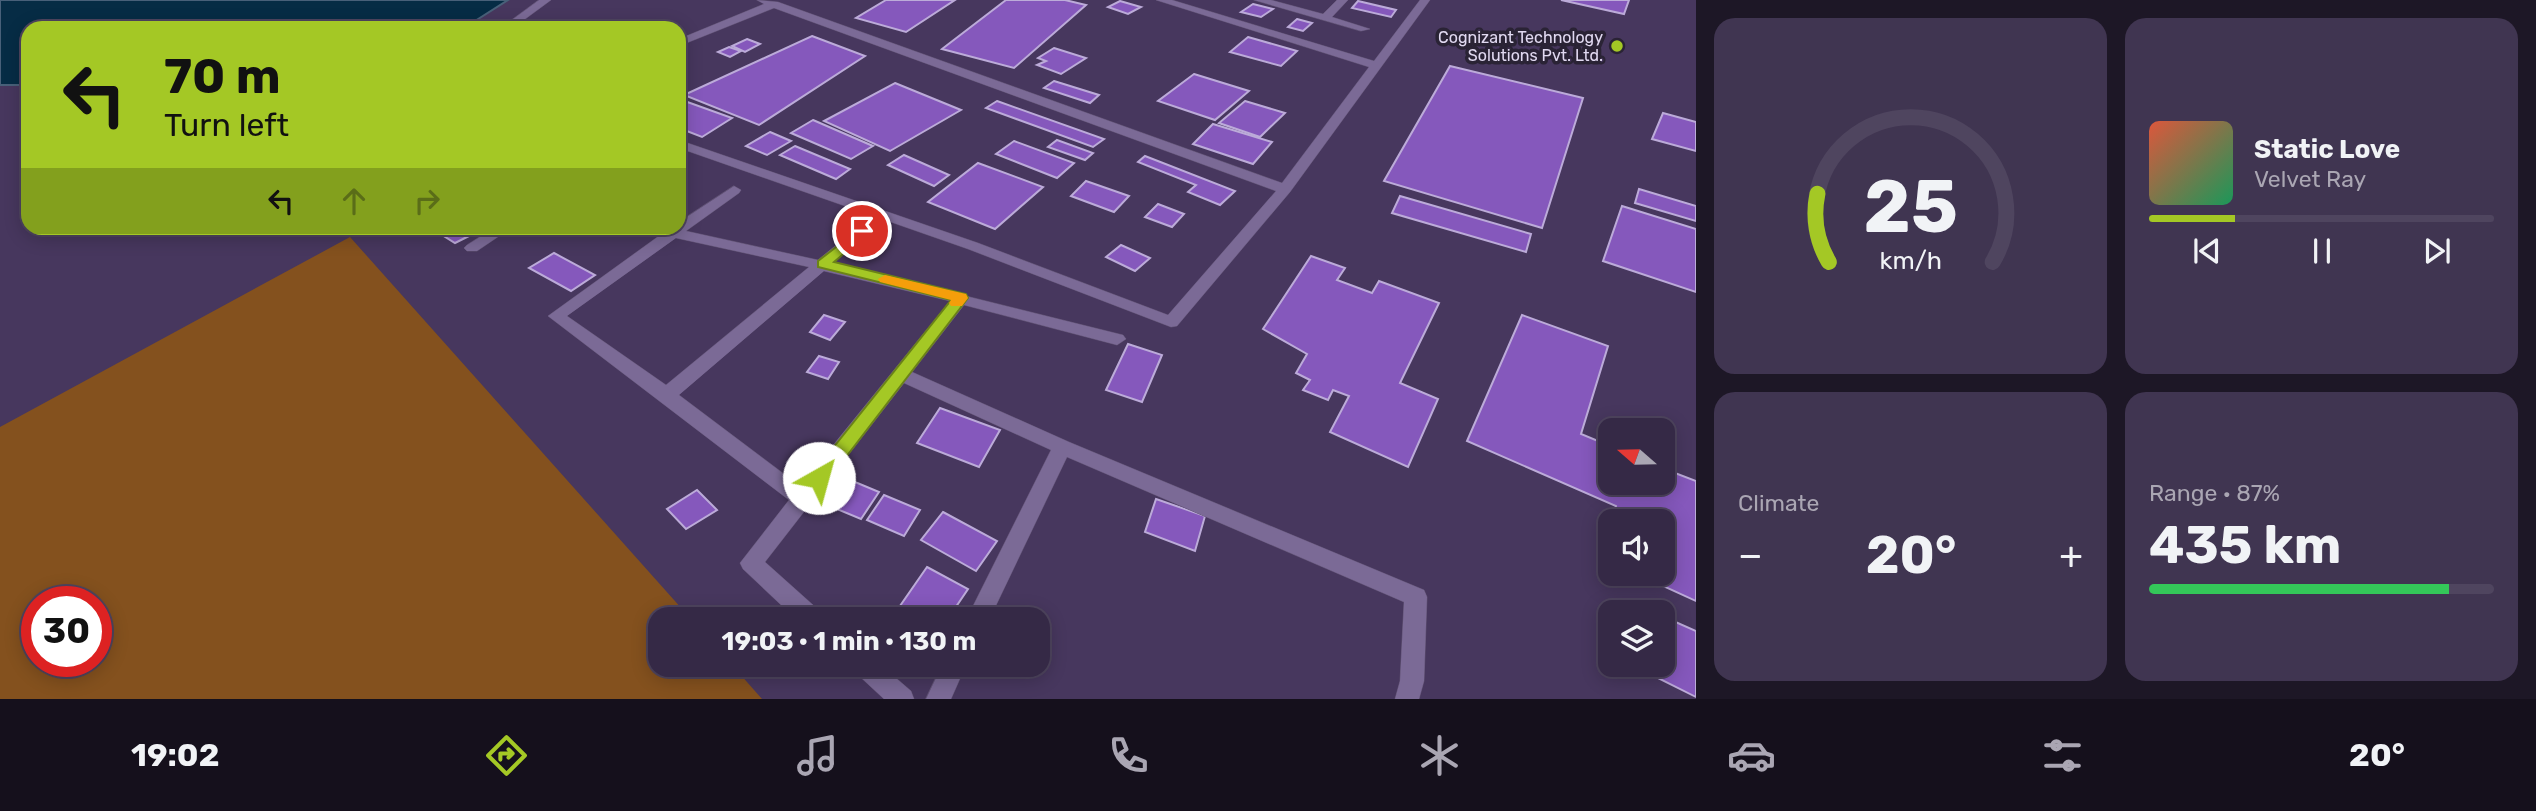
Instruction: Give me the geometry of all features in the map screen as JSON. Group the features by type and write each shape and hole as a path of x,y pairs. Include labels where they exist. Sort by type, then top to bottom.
{"street":[{"path":"516,21 546,0"},
{"path":"1161,0 1377,66"},
{"path":"1259,0 1365,29"},
{"path":"1325,18 1343,0"},
{"path":"686,146 973,246 1171,322 1286,189 1425,0"},
{"path":"686,40 768,2 1286,189"},
{"path":"686,220 734,190"},
{"path":"667,395 862,231"},
{"path":"686,234 961,298 1117,340"},
{"path":"472,248 493,235"},
{"path":"663,235 556,316 667,395 803,499"},
{"path":"800,607 751,563 961,298"},
{"path":"900,374 1062,447 1416,597 1412,681 1407,699"},
{"path":"983,607 1062,447"},
{"path":"877,677 902,699"},
{"path":"938,699 948,677"}],"shaded area":[{"path":"350,237 680,607 648,607 648,677 743,677 762,699 0,699 0,427"}],"water":[{"path":"0,0 508,0 475,21 21,21 21,85 0,85"}],"building":[{"path":"886,0 955,0 906,32 856,18"},
{"path":"1006,0 1065,0 1086,5 1014,68 942,49"},
{"path":"1561,0 1629,0 1624,14"},
{"path":"1120,1 1141,7 1128,14 1108,7"},
{"path":"1358,1 1396,10 1391,17 1352,8"},
{"path":"1253,4 1273,9 1261,17 1241,12"},
{"path":"1297,19 1312,23 1303,31 1288,27"},
{"path":"812,36 865,56 759,125 686,94"},
{"path":"1248,37 1297,51 1281,66 1230,52"},
{"path":"747,39 760,44 745,52 732,46"},
{"path":"729,47 741,51 730,57 718,52"},
{"path":"1054,48 1086,58 1061,74 1037,65 1046,61 1038,58"},
{"path":"1450,66 1583,98 1542,228 1384,181"},
{"path":"1194,74 1249,91 1215,120 1158,101"},
{"path":"1054,81 1099,95 1090,103 1044,88"},
{"path":"895,83 961,110 890,151 824,121"},
{"path":"997,101 1104,139 1093,147 986,108"},
{"path":"1245,101 1285,113 1260,137 1219,123"},
{"path":"686,102 732,118 702,137 686,131"},
{"path":"1663,113 1696,122 1696,151 1652,139"},
{"path":"813,120 873,146 851,159 791,133"},
{"path":"1213,124 1272,142 1253,164 1193,144"},
{"path":"770,132 791,141 767,155 746,146"},
{"path":"1057,140 1093,153 1085,160 1048,147"},
{"path":"1014,141 1074,163 1057,178 996,154"},
{"path":"795,146 850,169 836,179 780,155"},
{"path":"904,155 949,175 934,186 888,165"},
{"path":"1145,156 1235,191 1220,205 1188,192 1196,185 1138,162"},
{"path":"978,163 1043,187 995,229 928,202"},
{"path":"1086,181 1129,196 1114,212 1071,196"},
{"path":"1639,189 1696,206 1696,221 1635,203"},
{"path":"1400,196 1531,234 1526,252 1392,213"},
{"path":"1158,204 1184,214 1172,227 1145,217"},
{"path":"1622,206 1696,229 1696,292 1603,261"},
{"path":"442,235 471,235 455,243"},
{"path":"1121,245 1150,258 1135,271 1106,257"},
{"path":"554,253 595,275 571,291 529,268"},
{"path":"1311,256 1345,268 1337,280 1372,293 1379,281 1439,303 1400,383 1438,399 1408,467 1330,432 1349,396 1333,390 1328,400 1303,390 1310,380 1296,373 1307,354 1263,329"},
{"path":"824,315 845,322 830,340 810,332"},
{"path":"1522,315 1608,346 1581,434 1598,441 1598,495 1675,495 1675,473 1696,481 1696,601 1663,586 1675,586 1675,509 1615,509 1616,506 1467,441"},
{"path":"1128,344 1162,355 1142,402 1106,390"},
{"path":"819,356 839,362 828,379 807,372"},
{"path":"940,408 1000,430 979,467 917,443"},
{"path":"843,477 879,492 861,519 825,504"},
{"path":"697,490 717,510 686,529 667,509"},
{"path":"884,495 920,510 904,536 867,520"},
{"path":"1156,499 1205,516 1195,551 1145,532"},
{"path":"943,512 997,541 976,571 921,540"},
{"path":"927,567 968,589 956,607 900,606"},
{"path":"1675,622 1696,631 1696,697 1656,677 1675,677"}],"slow traffic":[{"path":"885,279 961,298 956,303"}],"place":[{"name":"Cognizant Technology Solutions Pvt. Ltd.","path":"1617,46"}],"route":[{"path":"819,478 961,298 823,264 862,231"}]}
